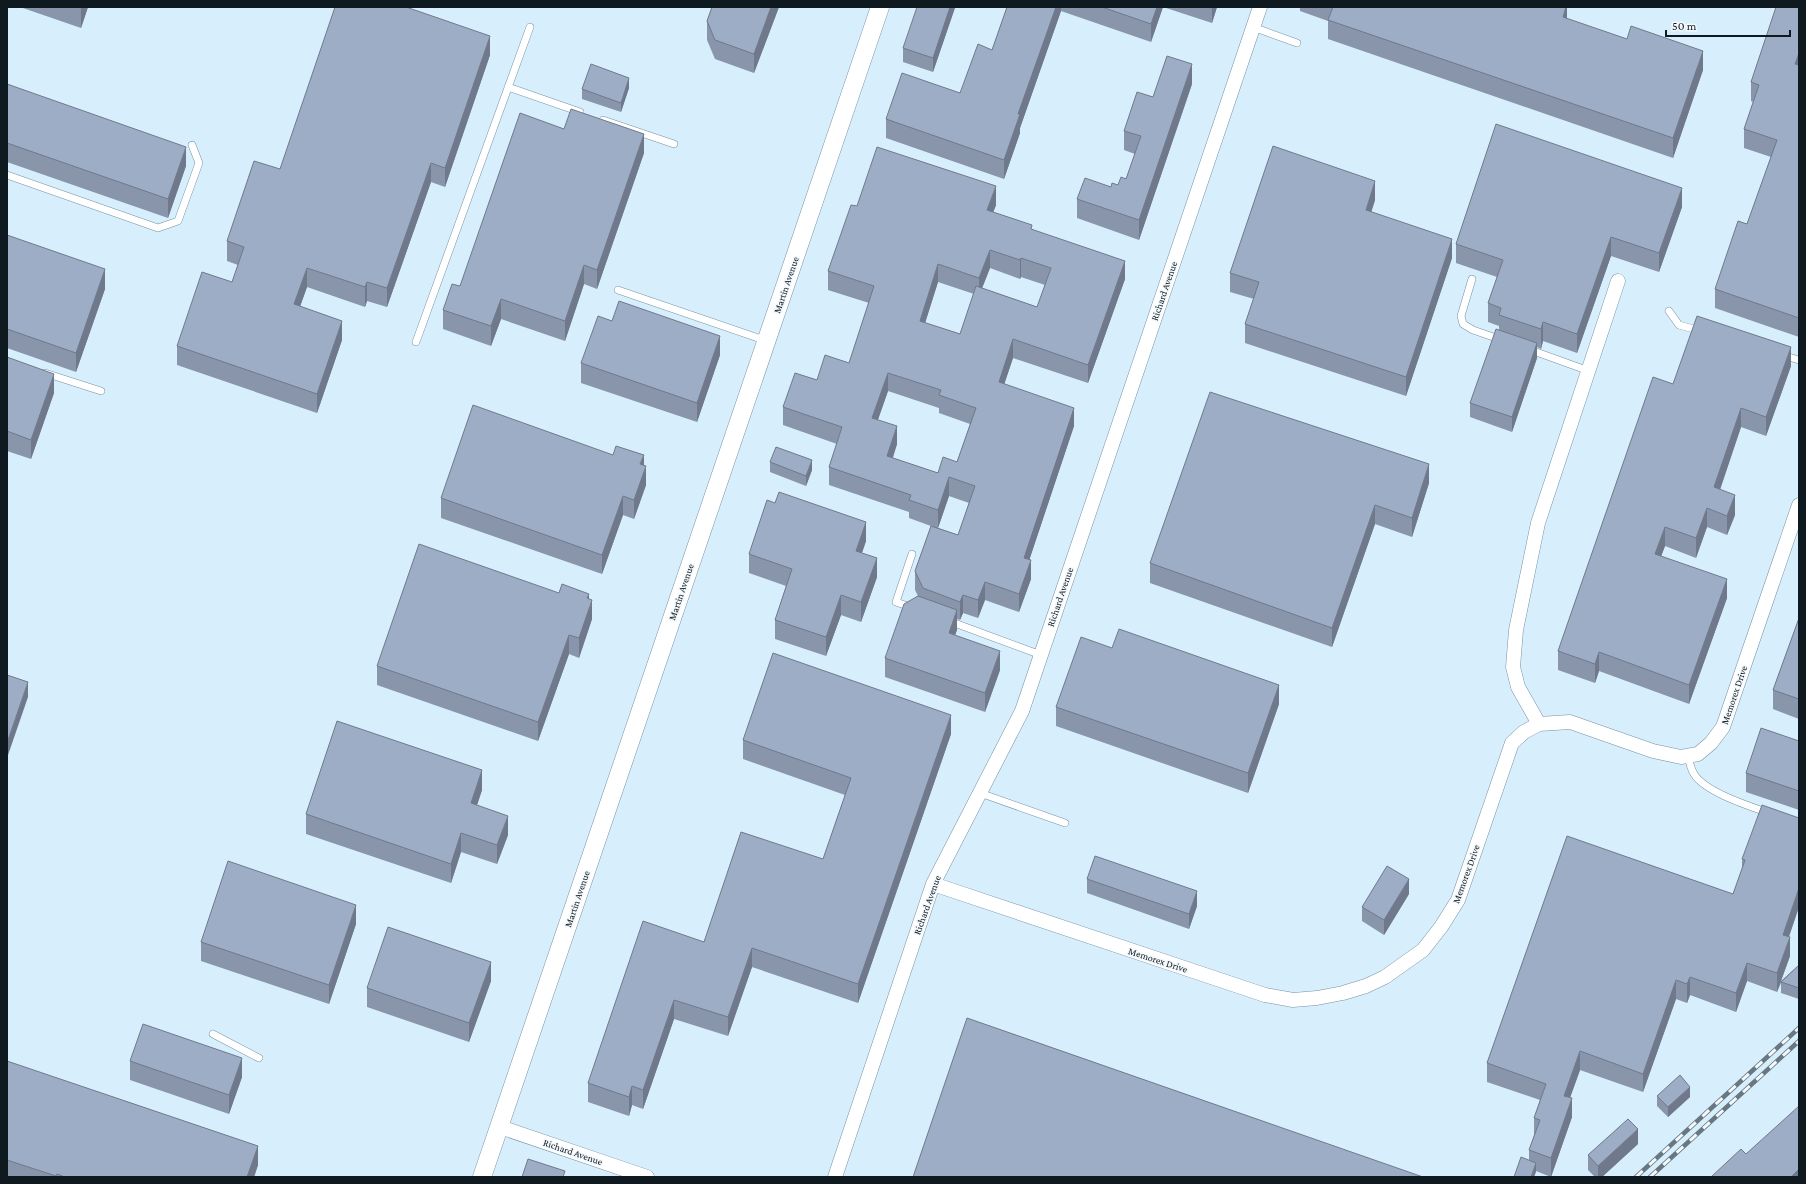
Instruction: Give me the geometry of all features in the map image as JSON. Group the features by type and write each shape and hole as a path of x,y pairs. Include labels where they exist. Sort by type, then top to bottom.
{"street":[{"name":"Martin Avenue","path":"482,1177 880,7"},
{"name":"Richard Avenue","path":"834,1177 934,884 1022,711 1260,7"},
{"path":"1539,724 1518,687 1513,667 1516,630 1538,523 1618,281"},
{"name":"Memorex Drive","path":"934,884 1265,995 1293,1000 1317,998 1344,993 1366,986 1385,977 1423,950 1441,927 1458,900 1512,743 1524,732 1539,724 1570,722 1653,751 1681,757 1698,754 1711,743 1723,727 1799,505"},
{"name":"Richard Avenue","path":"500,1127 647,1177"}],"lane":[{"path":"416,342 530,26"},
{"path":"1253,27 1297,43"},
{"path":"508,87 591,116"},
{"path":"598,118 674,144"},
{"path":"7,175 158,228 178,221 199,163 192,145"},
{"path":"1472,279 1461,316 1463,324 1473,330 1509,342"},
{"path":"618,290 767,341"},
{"path":"1669,311 1679,325 1708,334"},
{"path":"1523,348 1589,371"},
{"path":"1776,353 1799,360"},
{"path":"37,371 101,391"},
{"path":"912,554 896,602 918,610"},
{"path":"940,618 1041,655"},
{"path":"1688,756 1694,774 1704,786 1747,805 1777,816"},
{"path":"980,793 1066,823"},
{"path":"214,1034 259,1058"}],"building":[{"path":"335,7 406,7 490,36 445,168 431,163 387,288 367,282 365,287 307,268 294,304 342,321 317,394 177,346 202,272 232,282 244,247 227,241 254,161 280,169"},
{"path":"712,7 771,7 754,54 715,40 707,21"},
{"path":"917,7 950,7 933,58 903,48"},
{"path":"1007,7 1056,7 1018,114 1020,114 1004,160 886,119 902,73 960,93 978,44 992,50"},
{"path":"1102,7 1157,7 1151,24"},
{"path":"1333,7 1566,7 1563,17 1627,39 1631,26 1703,51 1673,138 1328,20"},
{"path":"1776,7 1799,7 1799,53 1795,64 1799,65 1799,318 1715,289 1738,221 1747,224 1777,140 1744,129 1759,85 1751,82"},
{"path":"1167,56 1192,64 1139,220 1077,199 1085,178 1111,187 1112,183 1118,185 1121,177 1126,179 1141,136 1124,131 1137,92 1153,97"},
{"path":"591,64 629,78 621,103 582,89"},
{"path":"7,84 186,147 168,199 7,143"},
{"path":"571,109 644,134 597,270 584,265 565,321 501,299 491,326 443,310 452,284 460,286 520,113 564,129"},
{"path":"1496,124 1682,188 1659,253 1611,237 1577,334 1543,322 1541,329 1499,315 1501,308 1488,303 1503,260 1456,244"},
{"path":"1273,146 1375,181 1366,210 1452,239 1406,377 1245,324 1259,282 1230,273"},
{"path":"877,147 996,186 987,210 1032,225 1031,229 1125,261 1088,365 1013,339 999,382 1074,408 1024,558 1031,560 1019,594 985,582 978,600 963,595 960,602 923,588 915,571 931,526 958,535 975,486 949,477 938,510 909,500 911,495 829,467 842,427 783,407 795,373 817,380 825,355 849,363 874,286 828,271 851,205 857,206","holes":["990,250 1051,268 1037,307 976,286 960,334 920,321 938,264 979,278","888,373 941,390 939,395 976,408 957,462 943,457 938,473 887,456 897,426 872,418"]},
{"path":"7,235 105,269 76,353 7,329"},
{"path":"619,301 720,336 697,403 581,363 598,316 612,321"},
{"path":"1697,316 1791,347 1766,417 1741,408 1714,487 1735,495 1727,516 1707,508 1696,538 1665,527 1655,554 1727,579 1689,685 1599,652 1595,664 1558,651 1653,377 1673,384"},
{"path":"1496,329 1537,343 1512,417 1470,403"},
{"path":"7,357 54,374 31,440 7,431"},
{"path":"1210,392 1429,464 1412,518 1375,505 1332,628 1150,563"},
{"path":"473,405 613,455 616,446 644,455 640,464 646,466 634,500 623,496 602,555 441,498"},
{"path":"776,447 812,460 806,476 770,462"},
{"path":"779,492 866,522 856,551 877,558 861,602 841,595 826,637 775,620 792,569 749,554 767,500 775,503"},
{"path":"419,544 559,593 562,584 589,594 587,598 592,600 579,638 569,635 538,722 377,666"},
{"path":"918,596 957,610 949,633 1000,651 985,693 885,658 904,604"},
{"path":"1799,618 1799,699 1773,690"},
{"path":"1119,629 1279,685 1248,773 1056,707 1081,637 1112,648"},
{"path":"773,653 951,715 858,984 752,948 728,1017 674,1000 643,1090 632,1086 629,1097 588,1083 643,921 704,942 741,832 823,859 851,778 743,740"},
{"path":"7,675 28,682 7,743"},
{"path":"337,721 482,770 471,803 508,816 497,845 461,833 451,864 306,814"},
{"path":"1761,728 1799,741 1799,791 1746,773"},
{"path":"1762,805 1799,818 1799,888 1783,935 1790,937 1777,973 1747,963 1736,993 1690,977 1687,984 1676,980 1643,1074 1580,1051 1564,1096 1572,1098 1551,1158 1529,1150 1540,1120 1534,1118 1546,1084 1487,1063 1567,836 1733,894 1745,860 1742,859"},
{"path":"1095,856 1197,891 1189,914 1087,879"},
{"path":"228,861 356,905 329,985 201,942"},
{"path":"1387,866 1409,879 1384,920 1362,907"},
{"path":"388,927 491,962 469,1023 367,988"},
{"path":"1799,965 1799,988 1781,982"},
{"path":"967,1018 1423,1177 913,1177"},
{"path":"143,1024 242,1058 229,1095 130,1061"},
{"path":"7,1061 258,1146 247,1177 65,1177 57,1174 56,1176 7,1160"},
{"path":"1680,1075 1690,1087 1668,1107 1657,1096"},
{"path":"1799,1106 1799,1169 1791,1177 1711,1177 1741,1149 1746,1154"},
{"path":"1628,1119 1638,1129 1598,1166 1588,1155"},
{"path":"1521,1157 1536,1163 1531,1177 1514,1177"},
{"path":"528,1159 565,1171 563,1177 522,1177"}],"railway":[{"path":"1636,1177 1799,1028"},
{"path":"1650,1177 1799,1041"}]}
